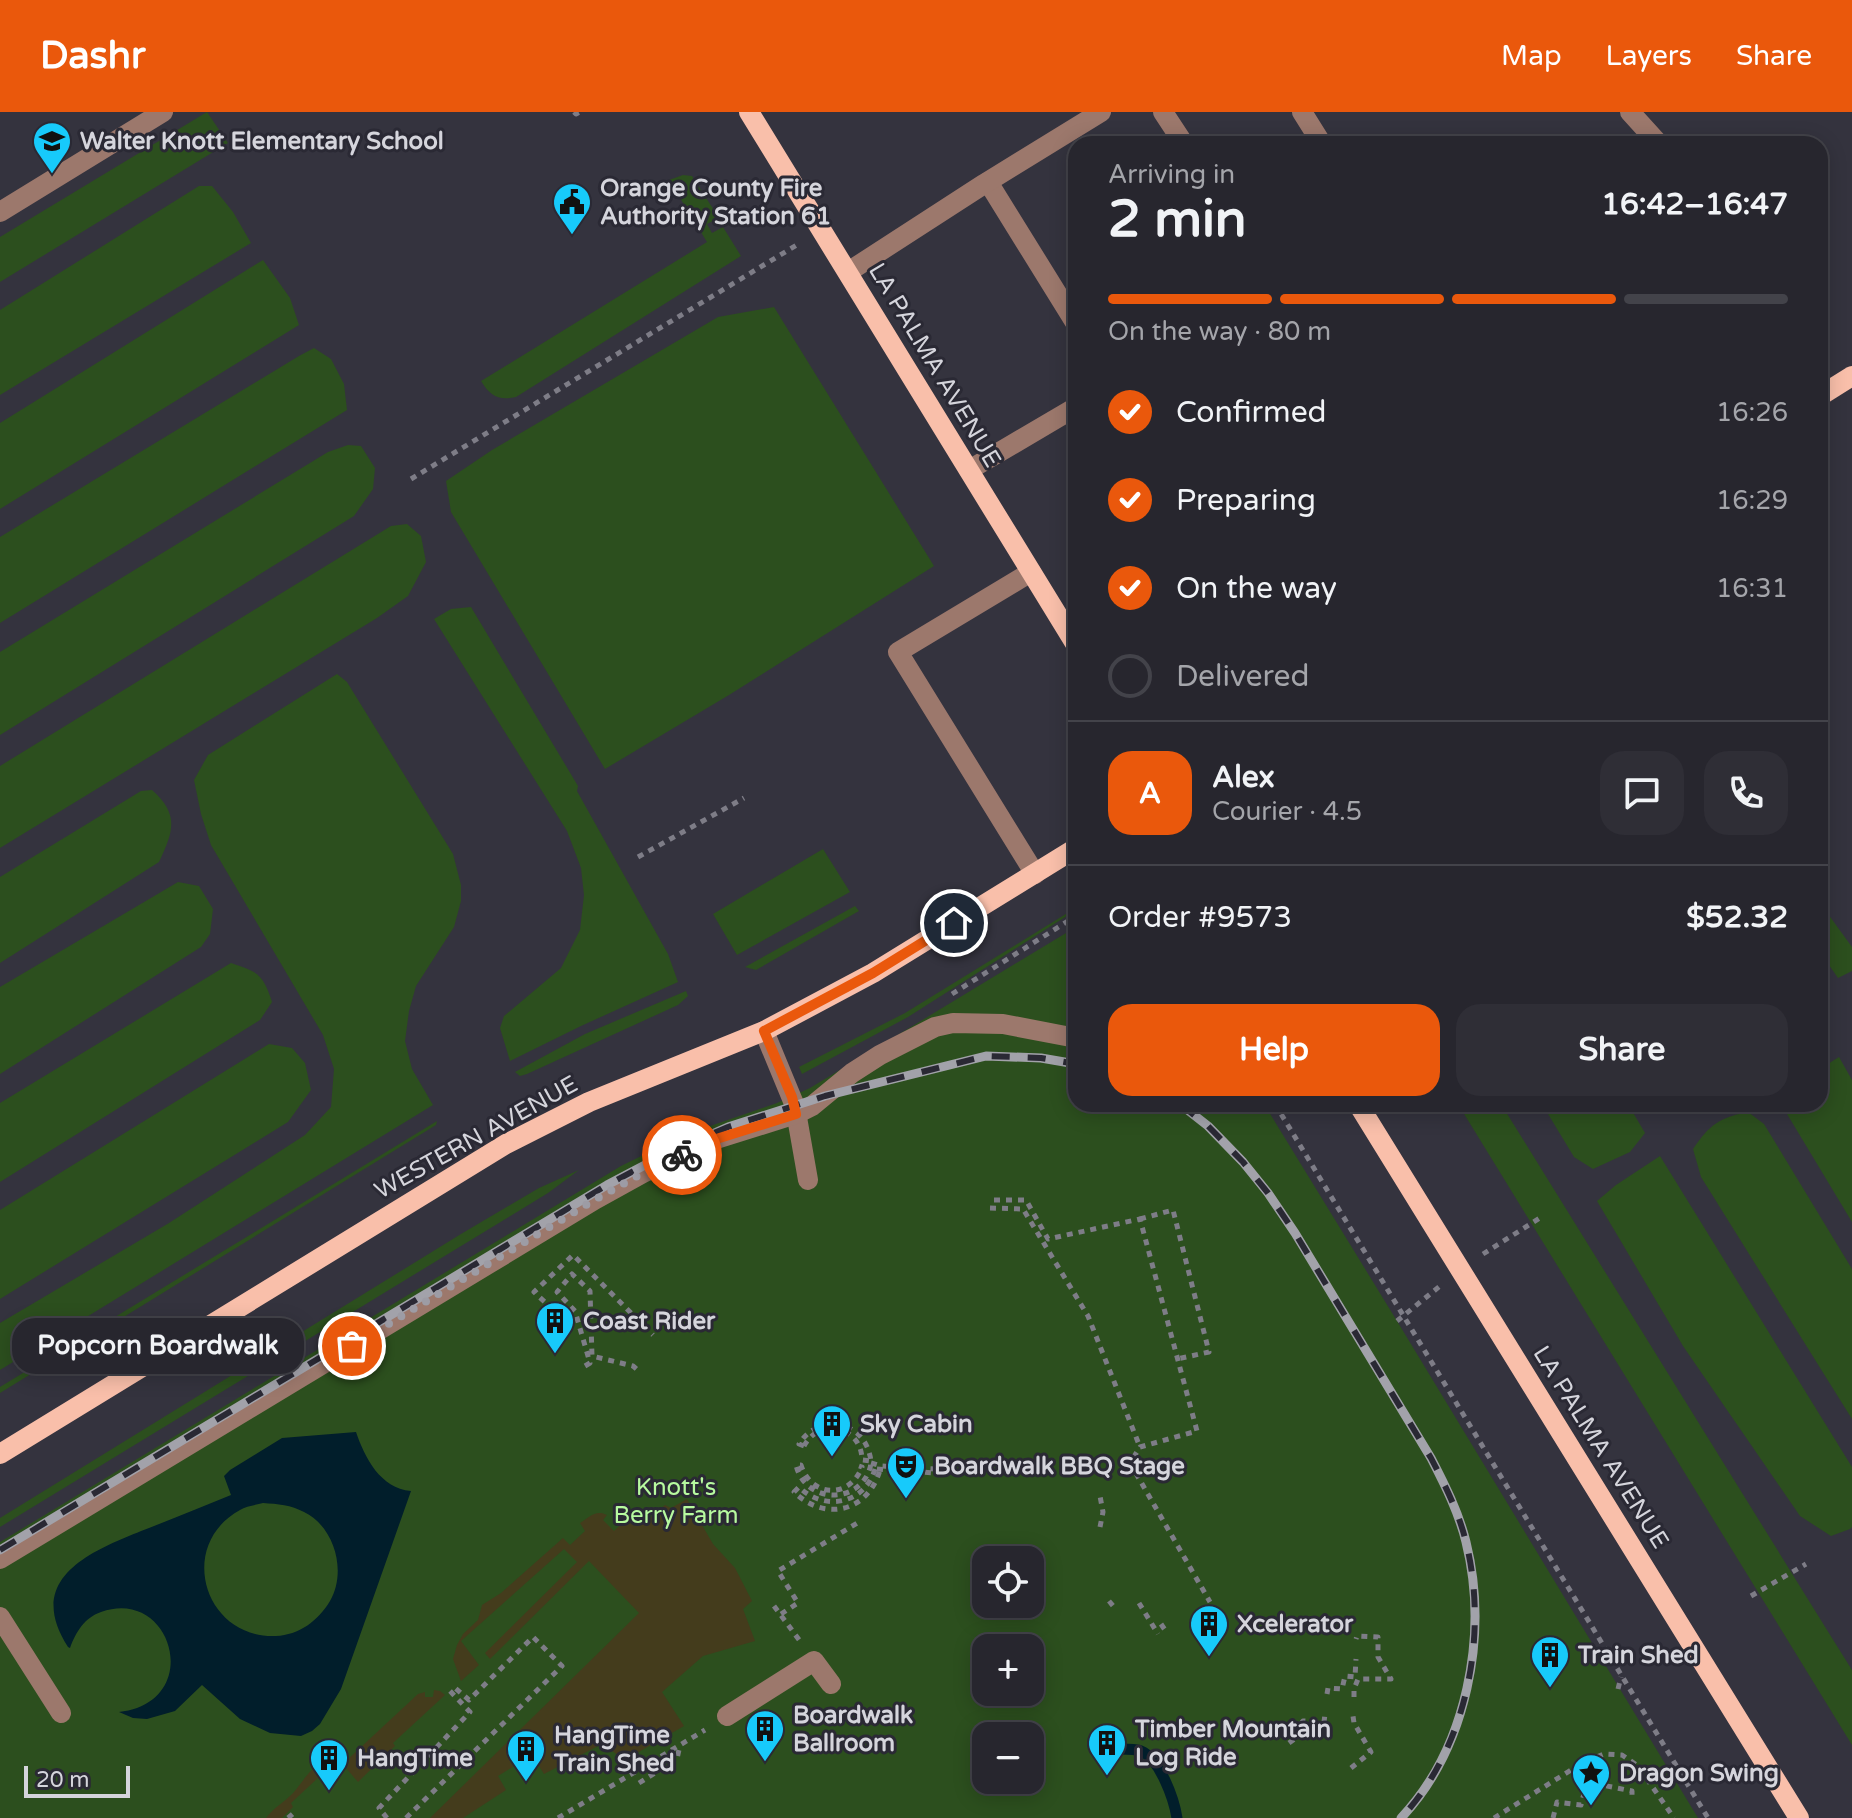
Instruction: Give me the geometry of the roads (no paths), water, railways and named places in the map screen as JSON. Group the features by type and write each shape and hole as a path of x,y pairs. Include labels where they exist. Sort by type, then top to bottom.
{"main road":[{"name":"LA PALMA AVENUE","path":"749,112 1068,632"},
{"path":"1828,391 1852,376"},
{"name":"WESTERN AVENUE","path":"0,1454 506,1144 589,1102 764,1031 873,973 1068,853"},
{"name":"LA PALMA AVENUE","path":"1363,1112 1799,1818"}],"street":[{"path":"0,212 163,112"},
{"path":"848,272 1101,112"},
{"path":"1163,112 1179,136"},
{"path":"1302,112 1317,136"},
{"path":"1630,112 1652,136"},
{"path":"988,182 1068,311"},
{"path":"969,470 1068,412"},
{"path":"1031,572 898,652 1035,874"},
{"path":"0,1559 596,1199 710,1141 812,1106 852,1073 935,1027 953,1023 1003,1024 1068,1036"},
{"path":"764,1031 792,1097 808,1180"},
{"path":"0,1617 61,1713"},
{"path":"727,1716 814,1661 831,1684"}],"water":[{"path":"356,1432 369,1461 382,1478 400,1489 411,1491 341,1689 320,1724 301,1736 270,1733 240,1719 202,1685 175,1711 147,1719 133,1718 119,1712 137,1708 156,1696 167,1680 171,1661 167,1642 158,1626 143,1614 124,1608 101,1612 90,1618 68,1647 56,1622 54,1601 59,1584 71,1569 108,1545 231,1495 224,1476 282,1438","holes":["263,1503 294,1508 315,1519 324,1528 335,1551 337,1577 330,1601 307,1626 284,1635 251,1633 231,1622 216,1607 207,1587 204,1566 208,1545 220,1526 242,1509"]}],"waterway":[{"path":"1121,1749 1141,1751 1154,1762 1169,1791 1177,1818"}],"railway":[{"path":"0,1550 607,1185 664,1155 728,1127 825,1096 986,1056 1041,1058 1068,1063"},
{"path":"1190,1112 1243,1162 1295,1233 1431,1458 1463,1531 1473,1578 1475,1615 1467,1689 1457,1724 1442,1758 1424,1790 1401,1818"}],"place":[{"name":"Walter Knott Elementary School","path":"52,175"},
{"name":"Orange County Fire Authority Station 61","path":"572,236"},
{"name":"Popcorn Boardwalk","path":"352,1346"},
{"name":"Coast Rider","path":"555,1355"},
{"name":"Sky Cabin","path":"832,1458"},
{"name":"Boardwalk BBQ Stage","path":"906,1500"},
{"name":"Xcelerator","path":"1209,1658"},
{"name":"Train Shed","path":"1550,1689"},
{"name":"Boardwalk Ballroom","path":"765,1763"},
{"name":"Timber Mountain Log Ride","path":"1107,1777"},
{"name":"HangTime Train Shed","path":"526,1783"},
{"name":"HangTime","path":"329,1792"},
{"name":"Dragon Swing","path":"1591,1807"}],"park label":[{"name":"Knott's Berry Farm","path":"676,1501"}]}
